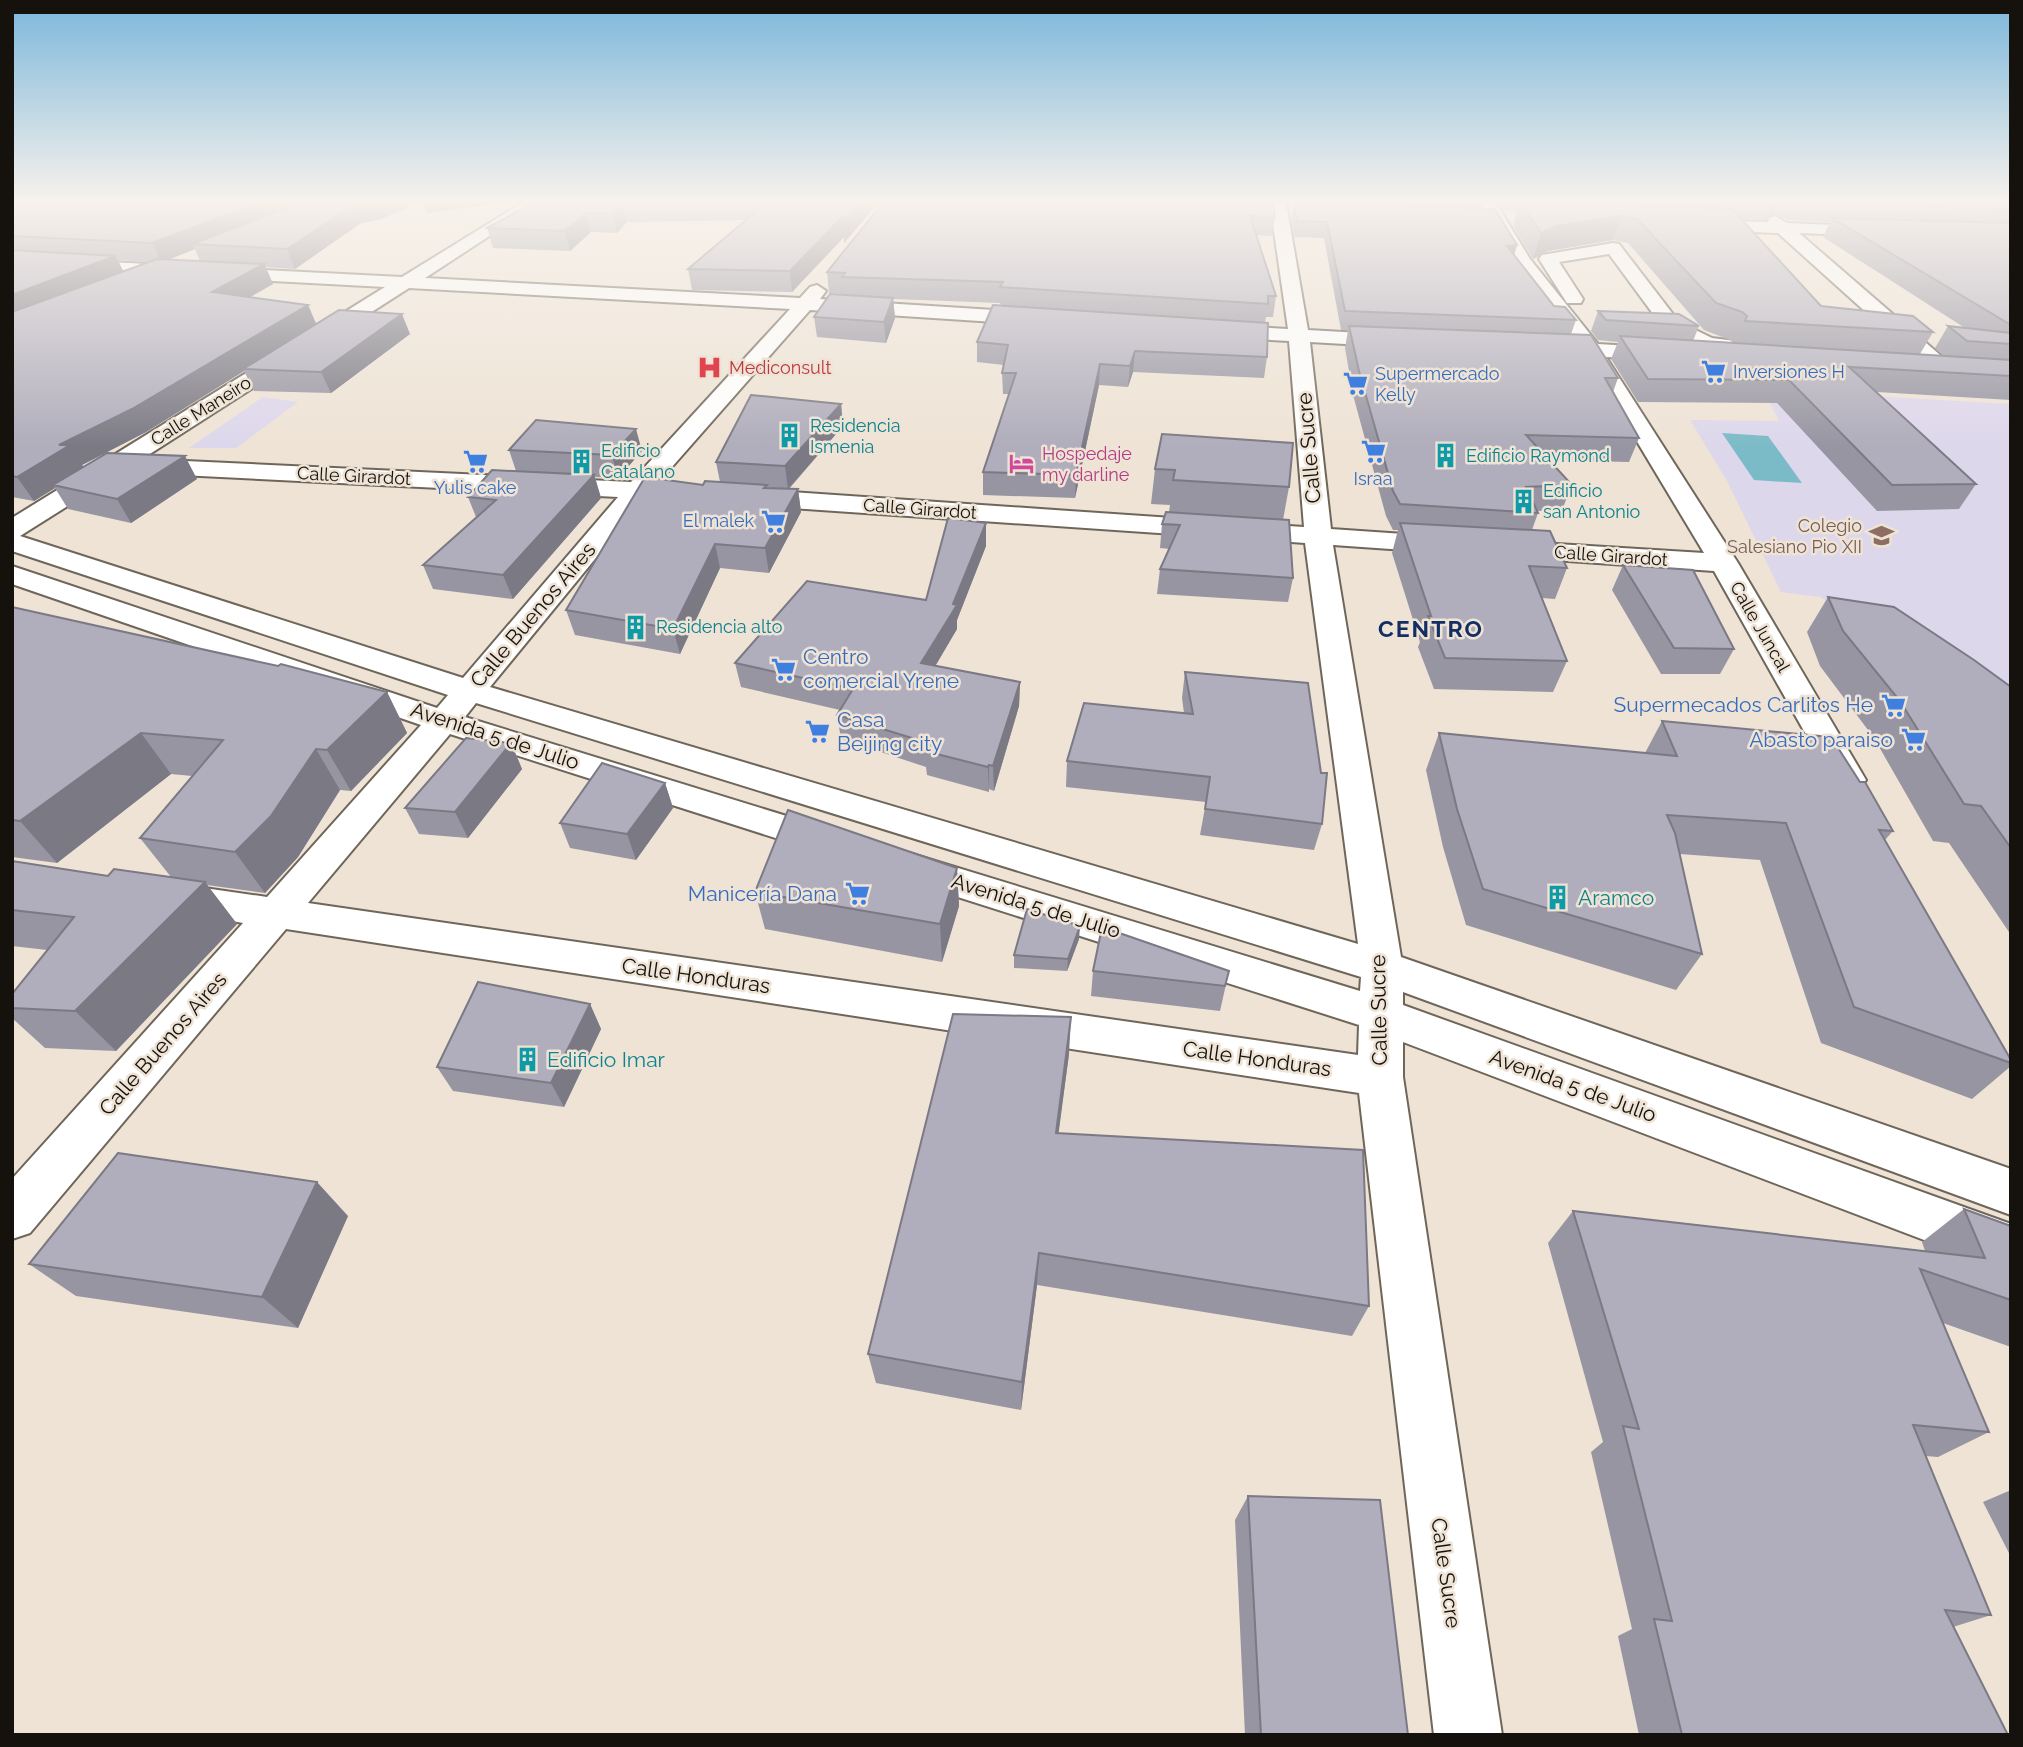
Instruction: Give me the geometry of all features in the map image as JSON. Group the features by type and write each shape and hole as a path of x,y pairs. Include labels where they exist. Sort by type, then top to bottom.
{"street":[{"path":"120,288 129,285"},
{"name":"Calle Maneiro","path":"12,530 402,285"},
{"path":"414,285 807,304 1067,321"},
{"name":"Calle Buenos Aires","path":"12,1216 469,691 639,489 823,285"},
{"name":"Calle Sucre","path":"1291,285 1299,337 1318,537 1382,967 1380,1077 1468,1735"},
{"name":"Calle Juncal","path":"1545,285 1593,337 1860,802"},
{"path":"1565,285 1590,323 1593,337"},
{"path":"1644,285 1672,326"},
{"path":"1848,285 1946,372"},
{"path":"1522,346 1593,337 1773,355 1708,344 1672,326 1646,325"},
{"path":"1203,330 1410,341"},
{"path":"1919,371 1972,374"},
{"name":"Calle Girardot","path":"116,465 639,489 1724,563"},
{"name":"Avenida 5 de Julio","path":"12,542 469,691 1382,967 2011,1192"},
{"name":"Avenida 5 de Julio","path":"12,574 443,721 1381,1015 2011,1249"},
{"name":"Calle Honduras","path":"131,891 1380,1077"}],"shaded area":[{"name":"Colegio Salesiano Pio XII","path":"1763,390 2011,404 2011,722 1910,653 1820,597 1781,592 1727,481 1690,420 1779,421"},
{"path":"263,397 298,402 236,448 189,448"}],"water":[{"path":"1722,433 1768,436 1802,483 1754,480"}],"building":[{"path":"12,285 40,285 12,295"},
{"path":"87,285 226,285 212,292 308,305 132,409 59,445 70,445 17,477 12,476 12,312"},
{"path":"1001,285 1272,285 1276,296 1268,296 1268,304 1000,287"},
{"path":"1340,285 1537,285 1554,306 1565,307 1576,320 1345,311"},
{"path":"1699,285 1801,285 1821,306 1913,316 1933,332 1745,321 1747,316 1742,312 1716,303"},
{"path":"1943,285 2011,285 2011,325"},
{"path":"830,294 893,298 884,322 814,317"},
{"path":"993,305 1268,323 1267,357 1135,351 1130,366 1100,364 1076,475 983,472 1016,373 1002,373 1008,345 977,342"},
{"path":"339,310 402,314 321,372 243,369"},
{"path":"1598,311 1679,314 1699,326 1606,320"},
{"path":"1349,326 1591,335 1618,378 1605,378 1639,438 1526,435 1572,485 1526,487 1538,513 1400,504 1393,491"},
{"path":"1948,326 2011,333 2011,344 1967,341"},
{"path":"1620,336 2011,360 2011,376 1849,367 1976,484 1892,485 1789,380 1648,379"},
{"path":"751,395 841,404 785,466 716,462"},
{"path":"536,420 636,429 612,455 509,450"},
{"path":"1162,434 1293,443 1289,487 1173,480 1175,470 1155,469"},
{"path":"107,453 185,456 117,499 53,485"},
{"path":"492,470 594,475 503,575 423,565 496,500 468,497"},
{"path":"645,477 703,485 705,481 798,489 765,548 715,544 673,629 566,610"},
{"path":"1166,512 1289,520 1293,578 1160,569 1180,525 1162,524"},
{"path":"948,518 986,523 953,604 957,605 921,663 1020,682 993,766 925,751 928,743 837,715 853,689 735,663 807,581 926,600"},
{"path":"1400,523 1550,531 1567,568 1529,566 1567,661 1445,658 1428,616 1431,616"},
{"path":"1623,565 1693,570 1734,649 1674,648"},
{"path":"1828,597 1894,607 2011,687 2011,848 1981,806 1964,804 1900,701 1843,631"},
{"path":"12,607 278,666 281,664 387,692 327,750 316,749 271,816 235,852 140,838 223,740 141,733 20,821 12,820"},
{"path":"1185,672 1308,683 1321,773 1327,773 1322,824 1205,809 1210,777 1067,761 1084,703 1193,714"},
{"path":"1662,721 1831,737 1860,782 1865,782 1893,831 1879,830 2011,1063 1854,1007 1786,823 1667,815 1675,833 1702,954 1483,889 1457,809 1439,733 1677,756"},
{"path":"466,738 511,743 455,812 405,808"},
{"path":"602,763 665,783 627,834 560,823"},
{"path":"788,810 957,868 940,924 755,892"},
{"path":"12,861 108,876 114,869 205,882 75,1011 12,1008 12,994 74,917 12,910"},
{"path":"1027,909 1080,926 1068,959 1014,955"},
{"path":"1102,927 1229,971 1225,986 1093,971"},
{"path":"478,982 590,1004 551,1083 437,1067"},
{"path":"953,1014 1071,1017 1056,1133 1363,1150 1369,1306 1039,1253 1022,1382 868,1354"},
{"path":"118,1153 317,1182 262,1297 29,1264"},
{"path":"1964,1209 2011,1226 2011,1300 1920,1269 1989,1432 1913,1425 1991,1615 1945,1610 2008,1735 1682,1735 1654,1619 1672,1621 1623,1426 1639,1429 1573,1211 1985,1258"},
{"path":"1248,1496 1380,1500 1408,1735 1261,1735"}],"place":[{"name":"Mediconsult","path":"709,368"},
{"name":"Inversiones H","path":"1713,372"},
{"name":"Supermercado Kelly","path":"1355,384"},
{"name":"Residencia Ismenia","path":"790,436"},
{"name":"Israa","path":"1373,452"},
{"name":"Edificio Raymond","path":"1446,456"},
{"name":"Yulis cake","path":"475,461"},
{"name":"Edificio Catalano","path":"581,461"},
{"name":"Hospedaje my darline","path":"1022,464"},
{"name":"Edificio san Antonio","path":"1523,501"},
{"name":"El malek","path":"774,521"},
{"name":"Colegio Salesiano Pio XII","path":"1882,536"},
{"name":"Residencia alto","path":"636,627"},
{"name":"Centro comercial Yrene","path":"783,669"},
{"name":"Supermecados Carlitos He","path":"1893,705"},
{"name":"Casa Beijing city","path":"817,732"},
{"name":"Abasto paraiso","path":"1913,740"},
{"name":"Manicería Dana","path":"857,894"},
{"name":"Aramco","path":"1558,898"},
{"name":"Edificio Imar","path":"527,1060"}],"district":[{"name":"CENTRO","path":"1431,629"}]}
